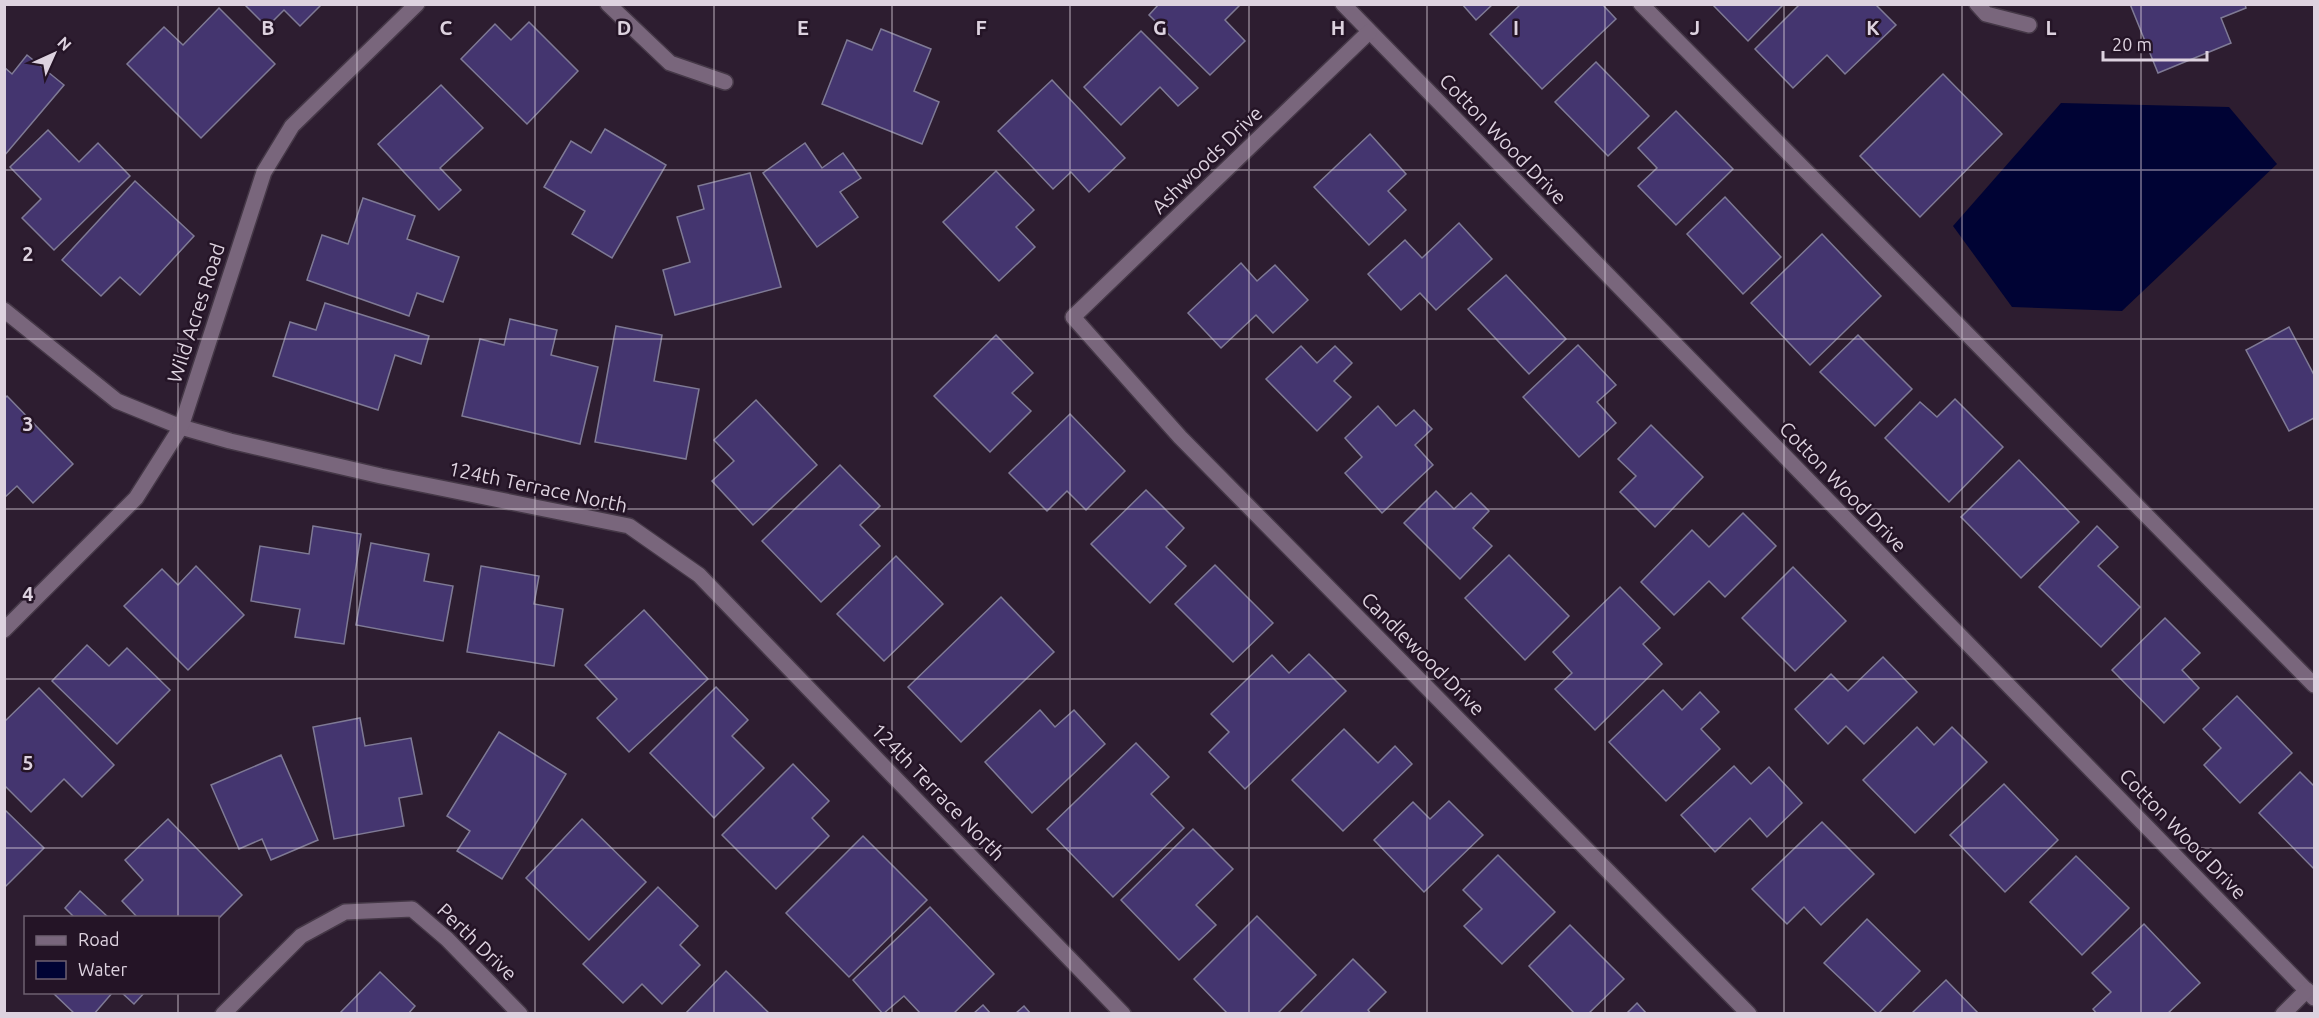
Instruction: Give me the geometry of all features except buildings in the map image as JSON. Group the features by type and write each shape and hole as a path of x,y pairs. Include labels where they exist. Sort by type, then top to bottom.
{"street":[{"name":"Wild Acres Road","path":"4,630 136,498 181,427 264,172 292,126 417,4"},
{"path":"608,4 670,63 725,82"},
{"name":"Cotton Wood Drive","path":"1343,4 2311,994"},
{"path":"1641,4 2314,685"},
{"path":"1977,4 1986,14 2029,25"},
{"name":"Ashwoods Drive","path":"1073,317 1369,32"},
{"name":"124th Terrace North","path":"4,310 117,401 181,427 230,441 381,476 629,526 699,575 1123,1014"},
{"name":"Candlewood Drive","path":"1073,317 1180,437 1749,1014"},
{"name":"Perth Drive","path":"223,1014 301,936 345,912 412,909 447,939 520,1014"},
{"path":"2283,1014 2311,994"}],"water":[{"path":"2061,103 2229,107 2277,164 2122,311 2012,307 1953,226"}]}
